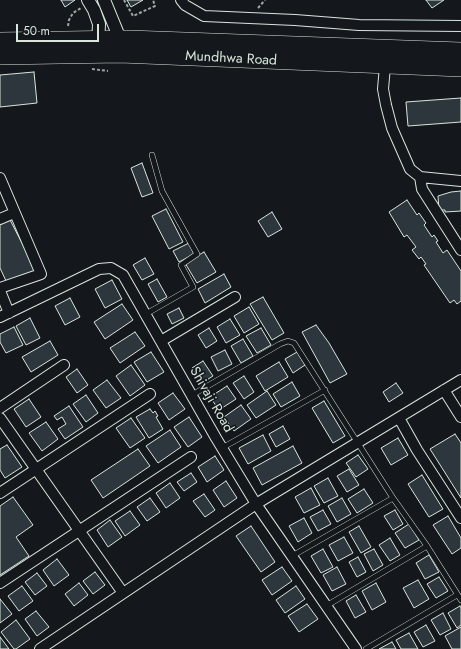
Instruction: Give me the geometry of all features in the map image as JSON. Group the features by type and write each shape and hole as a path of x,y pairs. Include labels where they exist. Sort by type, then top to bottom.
{"highway":[{"name":"Mundhwa Road","path":"0,41 98,46 461,51"},
{"name":"Mundhwa Road","path":"0,56 98,46"},
{"name":"Mundhwa Road","path":"120,46 385,66 461,68"}],"street":[{"path":"104,0 120,46"},
{"path":"181,0 185,5 204,16 359,24 461,26"},
{"path":"85,4 94,10 99,24 98,46"},
{"path":"385,66 383,89 386,105 392,128 410,169 420,177 461,181"},
{"path":"420,177 422,189 461,250"},
{"path":"0,178 41,274 0,290 5,315"},
{"path":"0,219 14,213"},
{"name":"Shivaji Road","path":"5,315 99,270 111,268 123,275 222,448 256,504 356,649"},
{"path":"161,341 235,297"},
{"path":"0,408 64,365"},
{"path":"40,649 256,504 461,380"},
{"path":"444,390 461,416"},
{"path":"0,494 150,394"},
{"path":"0,418 122,594"},
{"path":"398,418 461,518"},
{"path":"0,583 191,457"}],"lane":[{"path":"146,314 193,287 181,264 197,254 162,191 152,155"},
{"path":"192,395 280,344 288,341 294,343 357,443 427,546 461,600"},
{"path":"222,448 325,390"},
{"path":"292,556 393,498"},
{"path":"326,606 427,546"},
{"path":"366,649 457,595"}],"path":[{"path":"124,0 133,16 155,6 153,0"},
{"path":"67,29 69,20 73,13 85,4"}],"building":[{"path":"61,0 75,0 65,7"},
{"path":"127,0 143,0 131,7"},
{"path":"426,0 444,0 432,8"},
{"path":"34,72 37,103 0,107 0,75"},
{"path":"461,98 461,122 408,126 406,102"},
{"path":"142,163 153,193 142,197 131,168"},
{"path":"461,191 461,211 445,212 445,210 439,210 438,196"},
{"path":"407,200 417,215 419,213 426,223 424,225 432,237 434,235 438,241 436,242 443,253 447,250 461,271 461,301 457,304 454,300 450,303 424,265 426,264 421,257 419,259 412,250 416,247 407,235 404,237 389,212"},
{"path":"166,209 183,242 169,249 152,216"},
{"path":"272,212 282,229 268,237 258,221"},
{"path":"9,218 36,270 7,283 0,268 0,222"},
{"path":"189,243 194,254 179,262 173,251"},
{"path":"204,252 216,272 197,283 185,263"},
{"path":"145,258 154,274 142,280 133,265"},
{"path":"224,274 231,287 205,303 198,289"},
{"path":"157,279 167,297 158,302 148,284"},
{"path":"112,280 122,299 105,308 95,289"},
{"path":"263,297 284,333 272,340 250,304"},
{"path":"70,298 80,317 65,325 55,306"},
{"path":"122,304 133,320 105,339 94,322"},
{"path":"249,307 259,324 244,333 234,316"},
{"path":"179,308 184,318 172,324 167,314"},
{"path":"30,318 40,338 26,345 16,326"},
{"path":"230,319 240,335 226,343 217,327"},
{"path":"316,325 329,343 347,374 330,383 302,332"},
{"path":"14,327 23,345 6,353 0,342 0,334"},
{"path":"209,328 217,341 206,348 198,335"},
{"path":"261,328 271,345 257,353 246,336"},
{"path":"135,332 145,346 120,363 110,348"},
{"path":"243,339 253,356 241,363 231,346"},
{"path":"50,341 58,355 31,372 22,357"},
{"path":"225,350 232,364 218,371 211,357"},
{"path":"151,352 164,372 147,382 134,362"},
{"path":"297,352 305,365 293,373 285,359"},
{"path":"203,361 213,376 202,383 192,368"},
{"path":"279,362 288,377 265,391 256,376"},
{"path":"131,365 145,385 130,396 116,376"},
{"path":"77,369 88,385 77,393 66,377"},
{"path":"244,376 254,392 244,399 233,383"},
{"path":"107,380 121,398 106,408 93,390"},
{"path":"292,382 300,396 281,407 273,394"},
{"path":"396,383 403,393 389,402 383,392"},
{"path":"227,386 236,399 219,410 210,397"},
{"path":"267,391 276,405 256,418 247,405"},
{"path":"173,393 185,409 169,420 158,403"},
{"path":"86,395 98,413 86,422 73,404"},
{"path":"29,399 41,417 26,427 14,409"},
{"path":"324,401 345,436 333,443 312,408"},
{"path":"241,405 251,419 234,431 224,417"},
{"path":"69,406 83,427 65,439 58,429 66,424 62,417 57,420 54,416"},
{"path":"150,409 153,413 155,411 158,416 156,417 163,429 149,438 136,417"},
{"path":"189,417 202,437 188,447 174,427"},
{"path":"131,418 145,438 130,448 116,428"},
{"path":"46,422 58,439 42,451 29,433"},
{"path":"283,426 290,439 276,447 269,434"},
{"path":"170,430 181,447 158,463 146,446"},
{"path":"455,434 461,443 461,498 430,449"},
{"path":"263,435 271,451 248,464 239,448"},
{"path":"398,438 408,455 391,465 381,448"},
{"path":"7,445 22,467 5,478 0,470 0,449"},
{"path":"293,446 302,463 262,485 253,468"},
{"path":"138,449 150,466 103,498 91,480"},
{"path":"358,455 368,469 356,477 346,463"},
{"path":"215,456 224,470 207,482 198,467"},
{"path":"349,469 359,485 347,492 337,476"},
{"path":"191,473 197,482 184,491 177,482"},
{"path":"422,475 443,509 429,517 408,484"},
{"path":"328,478 338,496 324,503 314,486"},
{"path":"226,481 237,498 224,507 213,490"},
{"path":"170,483 180,498 166,508 156,493"},
{"path":"311,488 320,505 304,513 295,497"},
{"path":"364,489 373,503 357,513 348,499"},
{"path":"204,494 215,510 205,517 193,501"},
{"path":"13,497 33,525 16,537 29,556 0,575 0,506"},
{"path":"150,498 160,512 147,521 137,507"},
{"path":"342,498 351,514 337,522 328,506"},
{"path":"323,510 331,524 318,531 310,517"},
{"path":"395,510 403,524 393,530 384,516"},
{"path":"130,511 140,525 125,536 115,521"},
{"path":"448,516 461,538 461,548 452,554 433,525"},
{"path":"304,518 312,533 298,542 289,526"},
{"path":"110,520 122,537 108,547 97,530"},
{"path":"409,524 419,540 405,548 395,533"},
{"path":"251,526 275,562 261,572 236,536"},
{"path":"359,526 371,547 361,553 349,532"},
{"path":"344,537 353,553 338,561 329,545"},
{"path":"390,538 400,555 390,561 379,545"},
{"path":"323,549 333,567 321,573 311,556"},
{"path":"374,549 383,565 373,571 364,554"},
{"path":"429,555 439,572 425,579 416,563"},
{"path":"358,557 366,572 357,577 349,562"},
{"path":"57,559 69,575 54,586 43,570"},
{"path":"282,567 292,581 272,595 262,580"},
{"path":"337,567 346,584 332,591 323,575"},
{"path":"95,572 105,585 93,594 83,581"},
{"path":"37,573 47,586 35,595 25,582"},
{"path":"439,577 448,591 436,598 427,584"},
{"path":"418,580 429,599 414,608 403,588"},
{"path":"79,583 88,595 74,606 65,594"},
{"path":"376,583 386,602 372,610 362,591"},
{"path":"22,586 33,601 19,611 8,596"},
{"path":"296,586 305,599 285,613 276,600"},
{"path":"356,595 366,612 355,618 346,601"},
{"path":"0,599 12,614 0,623"},
{"path":"307,604 318,619 299,632 288,616"},
{"path":"460,606 461,625 457,628 448,613"},
{"path":"36,611 49,627 37,636 25,619"},
{"path":"443,613 451,629 440,635 431,620"},
{"path":"16,620 30,639 14,649 1,632"},
{"path":"426,625 435,641 423,647 414,632"},
{"path":"461,627 461,649 452,649 445,636"},
{"path":"409,633 418,649 401,649 396,640"},
{"path":"0,637 9,649 0,649"},
{"path":"392,642 396,649 379,649"}]}
